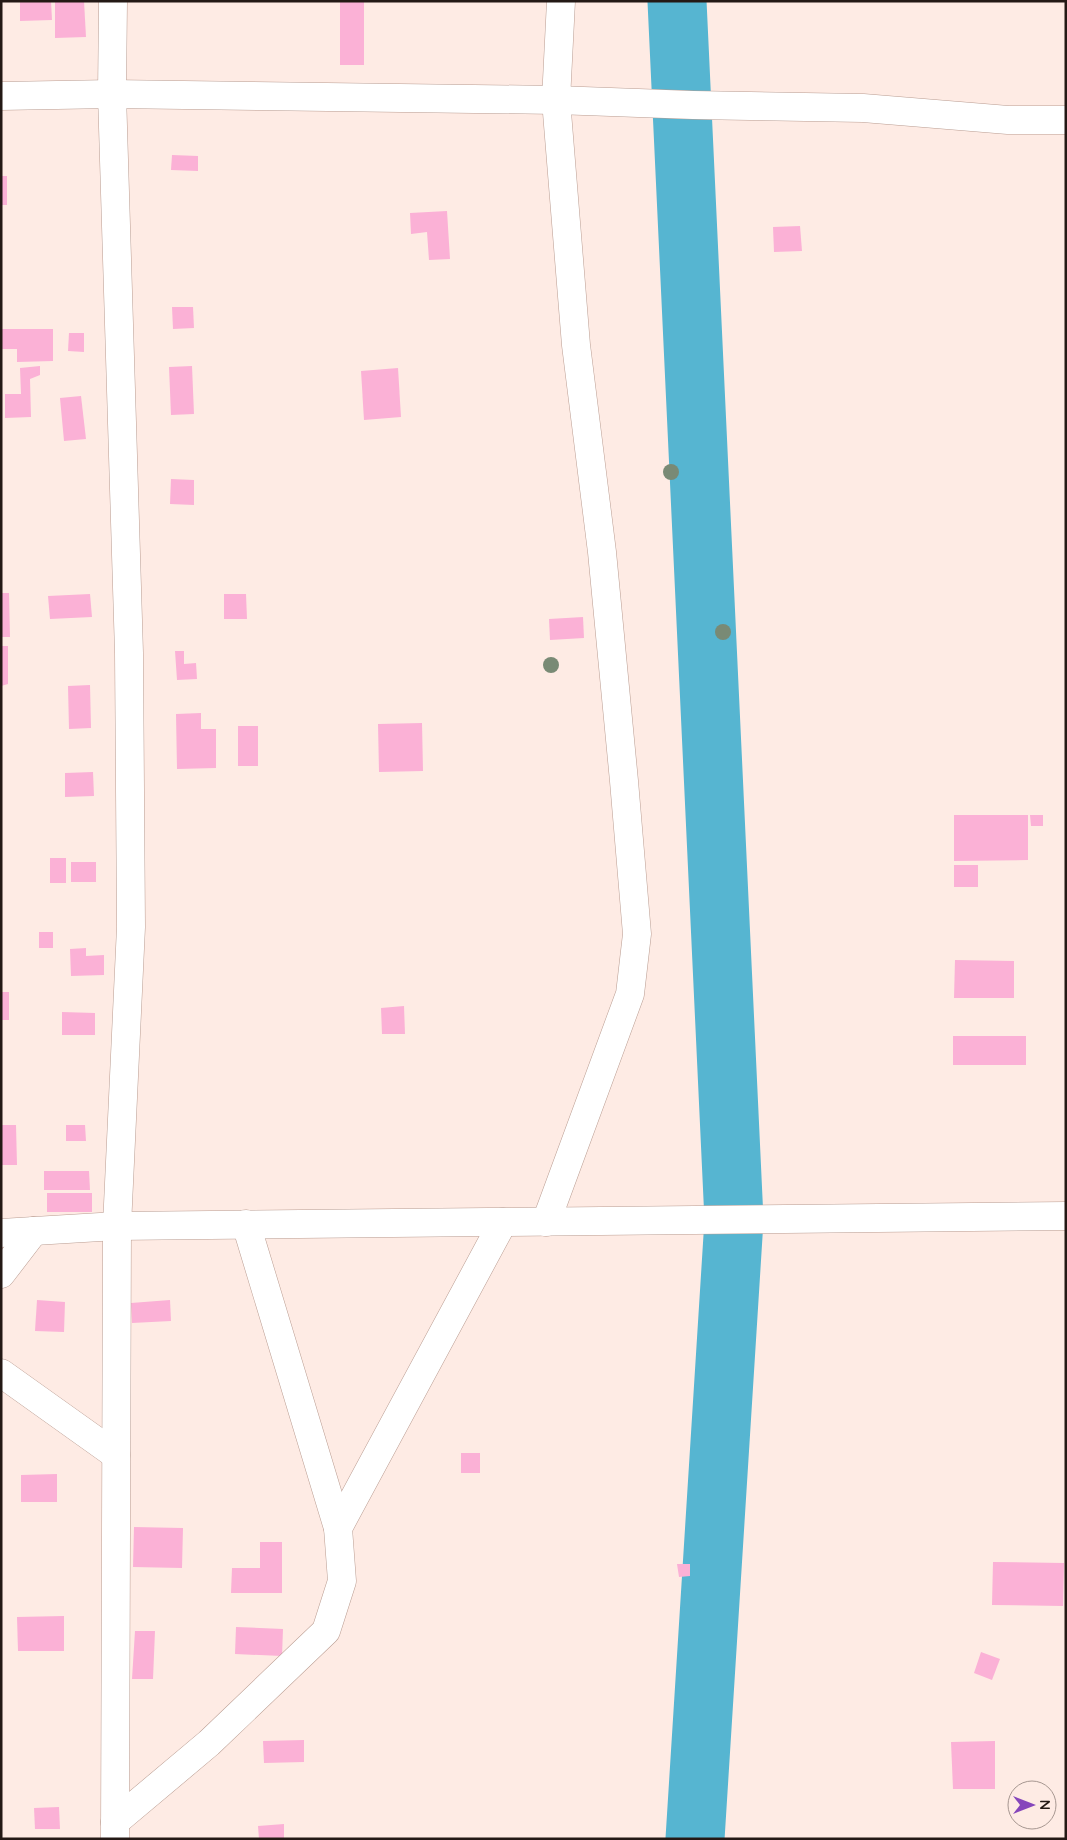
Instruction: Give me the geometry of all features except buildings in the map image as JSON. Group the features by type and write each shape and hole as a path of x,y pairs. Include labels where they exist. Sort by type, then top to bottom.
{"street":[{"path":"113,1 112,94 129,653 131,927 117,1226 115,1831"},
{"path":"546,1222 630,994 637,934 602,552 576,344 556,100 561,1"},
{"path":"1,96 112,94 556,100 863,108 1008,120 1066,120"},
{"path":"1,1233 117,1226 1066,1216"},
{"path":"338,1528 503,1222"},
{"path":"115,1831 326,1631 342,1581 338,1528 246,1224"},
{"path":"1,1274 34,1231"},
{"path":"1,1373 116,1455"}],"waterway":[{"path":"677,1 734,1220 695,1839"}]}
